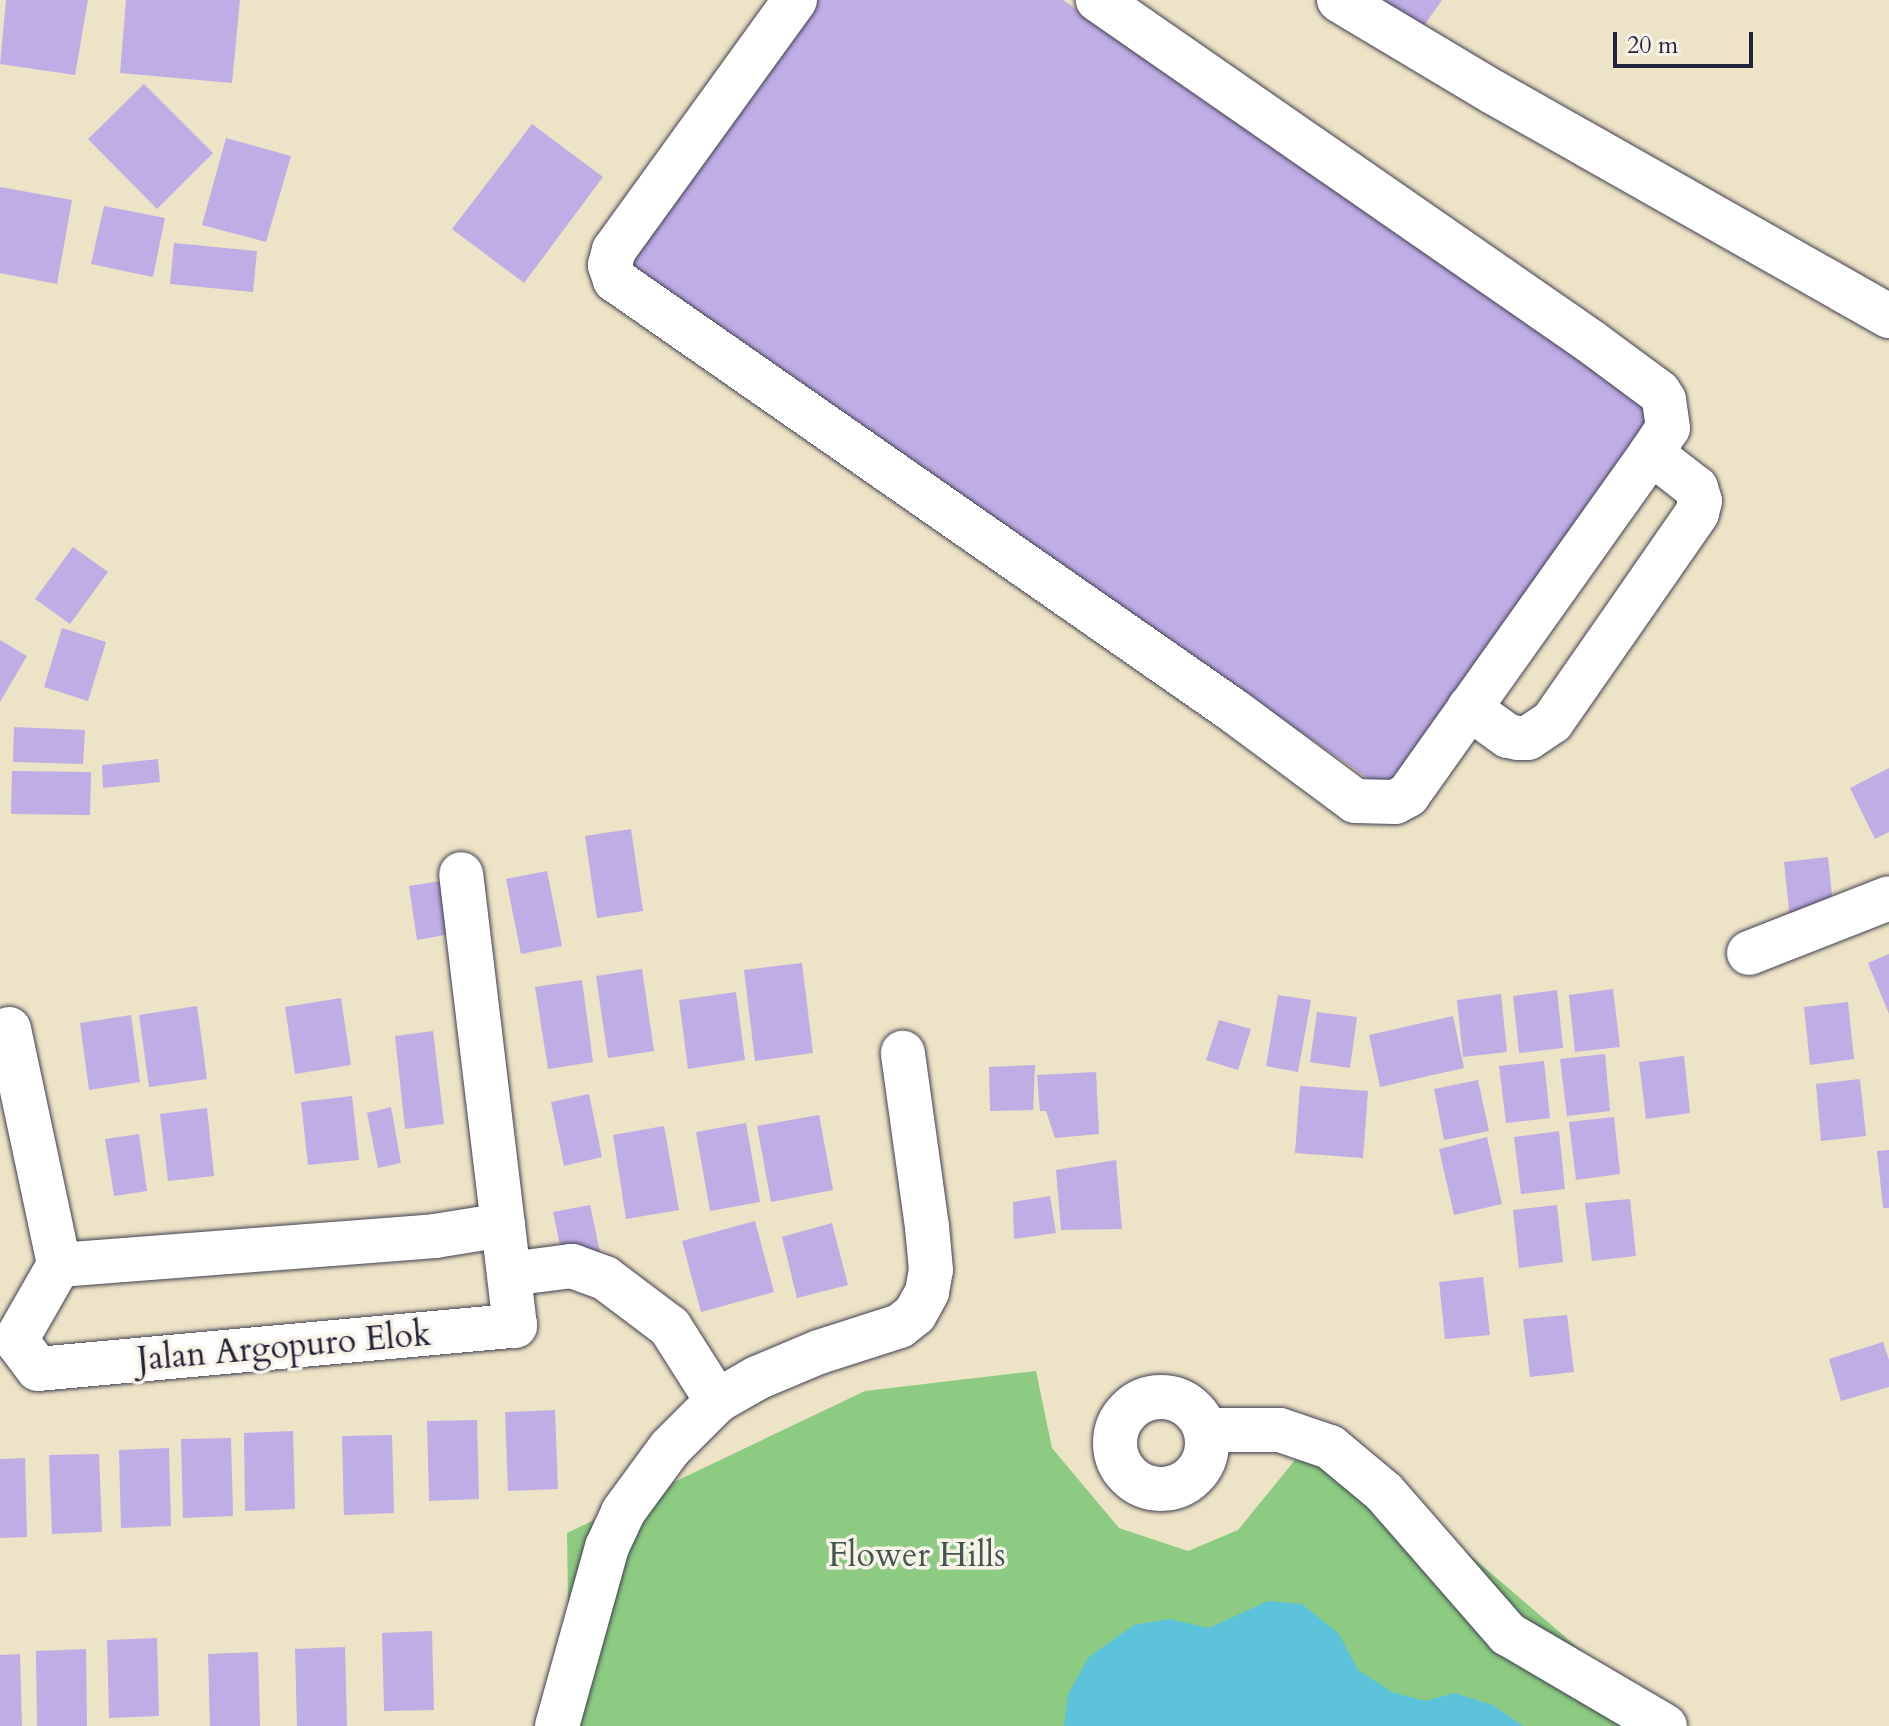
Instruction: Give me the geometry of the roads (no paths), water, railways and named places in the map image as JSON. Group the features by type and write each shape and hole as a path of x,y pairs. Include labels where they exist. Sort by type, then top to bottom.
{"street":[{"path":"795,0 614,250 610,265 615,280 1234,711 1355,801 1383,804 1408,795 1668,428 1667,410 1659,392 1098,0"},
{"path":"1339,0 1493,92 1889,316"},
{"path":"1469,708 1508,736 1518,738 1528,738 1552,722 1697,513 1700,501 1696,488 1651,453"},
{"name":"Jalan Argopuro Elok","path":"59,1265 8,1341 38,1369 515,1326 461,874"},
{"path":"1749,953 1889,898"},
{"path":"9,1029 59,1265 435,1236 503,1225"},
{"path":"557,1726 607,1547 623,1512 670,1448 717,1401 757,1378 819,1352 900,1326 915,1314 927,1292 931,1270 903,1053"},
{"path":"510,1274 572,1266 618,1286 670,1327 717,1401"},
{"path":"1206,1430 1280,1430 1330,1447 1384,1492 1508,1634 1665,1726"}],"water":[{"path":"1268,1601 1302,1604 1339,1634 1358,1670 1392,1692 1425,1701 1455,1693 1493,1705 1523,1726 1064,1726 1068,1694 1089,1657 1134,1625 1170,1619 1209,1628"}],"park label":[{"name":"Flower Hills","path":"917,1556"}]}
